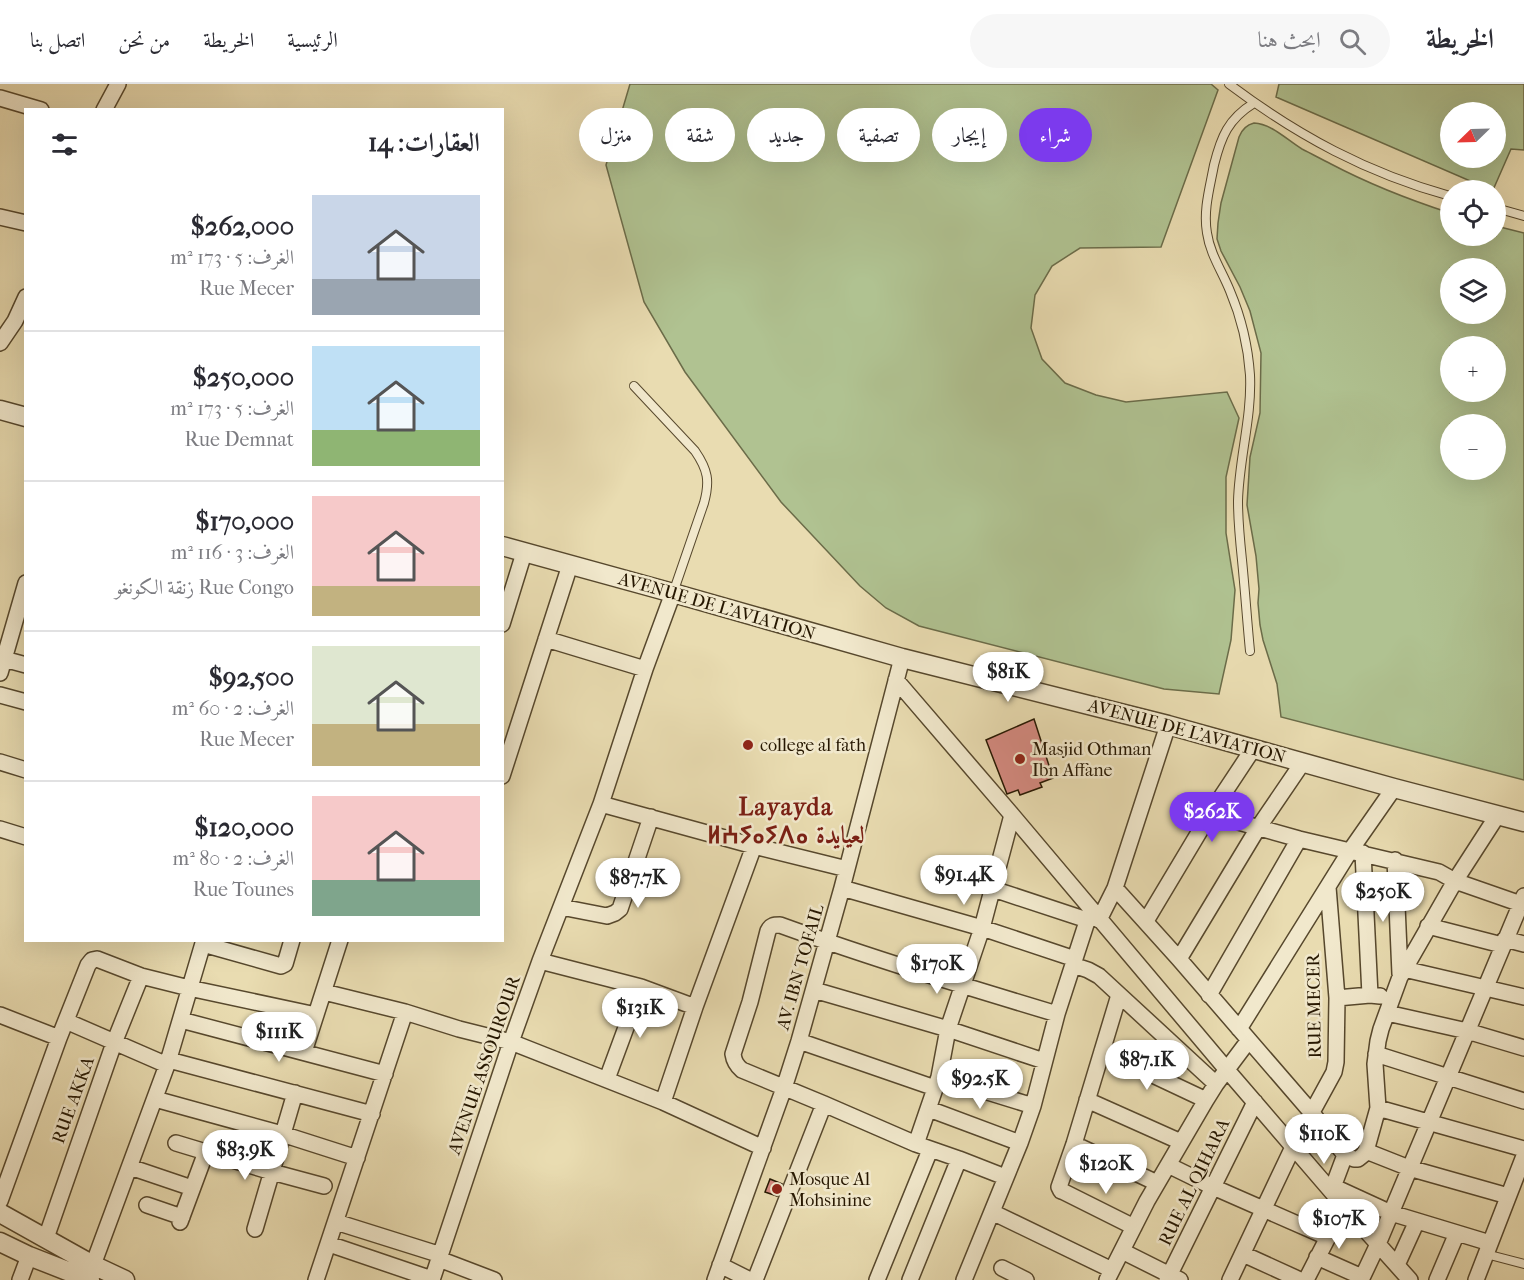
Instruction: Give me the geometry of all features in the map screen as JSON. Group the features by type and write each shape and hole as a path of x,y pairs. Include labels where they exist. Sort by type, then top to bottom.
{"street":[{"path":"105,108 118,84"},
{"path":"0,98 34,108"},
{"path":"0,217 24,223"},
{"path":"0,343 15,321 24,301"},
{"path":"0,410 24,416"},
{"name":"AVENUE DE L'AVIATION","path":"504,547 902,658 1168,726 1524,822"},
{"path":"504,618 524,553"},
{"path":"504,770 570,565"},
{"path":"24,590 2,663 24,665"},
{"name":"AVENUE ASSOUROUR","path":"432,1280 540,961 601,804 645,669 673,593"},
{"path":"546,639 645,669"},
{"name":"AV. IBN TOFAIL","path":"718,1273 800,1041 902,658"},
{"path":"896,680 1012,815 1092,916 1329,1184 1344,1206 1410,1280"},
{"path":"0,695 24,701"},
{"path":"964,1280 1033,1106 1057,1014 1074,962 1092,916 1115,888 1168,726"},
{"path":"1146,921 1210,814 1253,749"},
{"path":"0,762 24,769"},
{"path":"1179,959 1258,828 1303,762"},
{"path":"992,1212 1109,1275 1157,1183 1206,1100 1227,1070 1244,1035 1328,887 1357,852 1394,788"},
{"path":"601,804 847,869"},
{"path":"1210,814 1299,839 1439,872 1455,881 1522,900 1362,1279 1317,1257"},
{"path":"877,1280 923,1147 929,1109 948,1029 982,928 1012,815"},
{"path":"1115,888 1312,1113 1345,1155 1358,1159 1366,1151 1378,1108 1376,1054 1381,1029 1392,997 1402,973 1428,926 1497,816"},
{"path":"561,907 607,916 620,909 651,818"},
{"path":"0,829 24,836"},
{"path":"1209,995 1299,839"},
{"path":"663,1102 754,846"},
{"path":"1357,852 1370,995"},
{"path":"1395,860 1402,973"},
{"name":"RUE MECER","path":"1230,1280 1293,1146 1334,1072 1337,998 1328,887"},
{"path":"842,888 982,928 1074,962 1099,976 1216,1084"},
{"path":"993,889 1092,916"},
{"path":"1005,1178 923,1147 741,1070 734,1061 733,1054 750,1002 768,931 774,925 780,925 962,986 1057,1014"},
{"path":"1428,926 1524,944"},
{"path":"92,1272 168,1062 203,942 281,966 285,964 291,942"},
{"path":"304,1052 339,942"},
{"path":"0,1201 59,1038 92,960 97,959 141,976 189,988 316,1015"},
{"path":"540,961 641,987 695,1007"},
{"path":"1402,973 1485,987 1524,997"},
{"name":"RUE AKKA","path":"46,1238 114,1043 141,976"},
{"path":"607,1079 641,987"},
{"path":"814,990 948,1029 1044,1061"},
{"path":"324,992 512,1042 663,1102 763,1148"},
{"path":"1119,995 1060,1189 1134,1227"},
{"path":"1337,998 1370,995 1392,997"},
{"path":"316,1280 405,1012"},
{"path":"1387,1013 1467,1031 1524,1048"},
{"path":"0,1015 59,1038"},
{"path":"181,1020 385,1074"},
{"path":"66,1022 114,1043 168,1062 372,1114"},
{"path":"800,1041 937,1082 1033,1106"},
{"path":"1102,1051 1206,1100"},
{"path":"1376,1054 1524,1101"},
{"path":"255,1229 295,1093"},
{"path":"155,1099 282,1134 357,1158"},
{"path":"1088,1100 1181,1142"},
{"name":"RUE AL QIHARA","path":"1172,1278 1255,1102"},
{"path":"754,1280 824,1104"},
{"path":"1378,1108 1524,1149"},
{"path":"929,1109 1020,1143"},
{"path":"176,1143 324,1186"},
{"path":"1074,1144 1157,1183"},
{"path":"1366,1151 1409,1168 1508,1196"},
{"path":"147,1205 181,1219 206,1152"},
{"path":"1329,1184 1345,1155"},
{"path":"1476,1280 1524,1155"},
{"path":"910,1280 959,1159"},
{"path":"1168,1165 1327,1237"},
{"path":"130,1167 192,1188"},
{"path":"1329,1184 1390,1213 1457,1233 1488,1248"},
{"path":"1306,1280 1344,1206"},
{"path":"0,1213 46,1238 92,1272"},
{"path":"1397,1265 1417,1221"},
{"path":"336,1222 440,1257 494,1280"},
{"path":"1437,1280 1457,1233"},
{"path":"0,1242 29,1256 125,1280"},
{"path":"329,1244 432,1280"},
{"path":"1122,1251 1172,1278"},
{"path":"1243,1254 1300,1280"},
{"path":"20,1280 29,1256"},
{"path":"1002,1268 1026,1280"},
{"path":"718,1273 750,1280"}],"lane":[{"path":"1229,84 1254,103 1317,142 1361,165 1440,193"},
{"path":"1250,651 1238,504 1249,411 1248,355 1238,312 1211,251 1205,218 1222,137 1232,121 1254,103"},
{"path":"1506,211 1524,216"},
{"path":"634,386 695,451 703,462 708,476 708,489 704,503 673,593"},
{"path":"1488,1248 1524,1264"}],"green space":[{"path":"630,84 1211,84 1218,90 1161,247 1080,248 1052,266 1035,295 1031,328 1042,359 1065,383 1096,395 1126,402 1227,392 1239,418 1226,477 1226,533 1235,590 1231,640 1219,694 1164,689 919,626 886,608 860,586 781,502 685,372 644,302 606,165 607,162 653,162 653,108 623,108"},
{"path":"1279,84 1524,84 1524,150 1511,149 1506,160 1506,102 1440,102 1440,168 1276,97"},
{"path":"1254,123 1267,126 1302,149 1360,178 1440,209 1440,246 1506,246 1506,228 1524,233 1524,780 1281,717 1277,684 1260,625 1256,556 1247,505 1250,457 1260,413 1261,353 1250,311 1217,239 1221,203 1239,137 1245,128"},
{"path":"1440,168 1503,168 1497,180 1468,180"}],"building":[{"name":"Masjid Othman Ibn Affane","path":"1034,719 1053,778 1040,783 1042,787 1020,795 1018,790 1007,794 986,740"},
{"name":"Mosque Al Mohsinine","path":"770,1179 782,1184 777,1196 765,1192"}],"place":[{"name":"college al fath","path":"748,745"},
{"name":"Masjid Othman Ibn Affane","path":"1020,759"},
{"name":"Mosque Al Mohsinine","path":"777,1189"}],"district":[{"name":"Layayda ⵍⵄⵢⴰⵢⴷⴰ لعيايدة","path":"786,821"}]}
